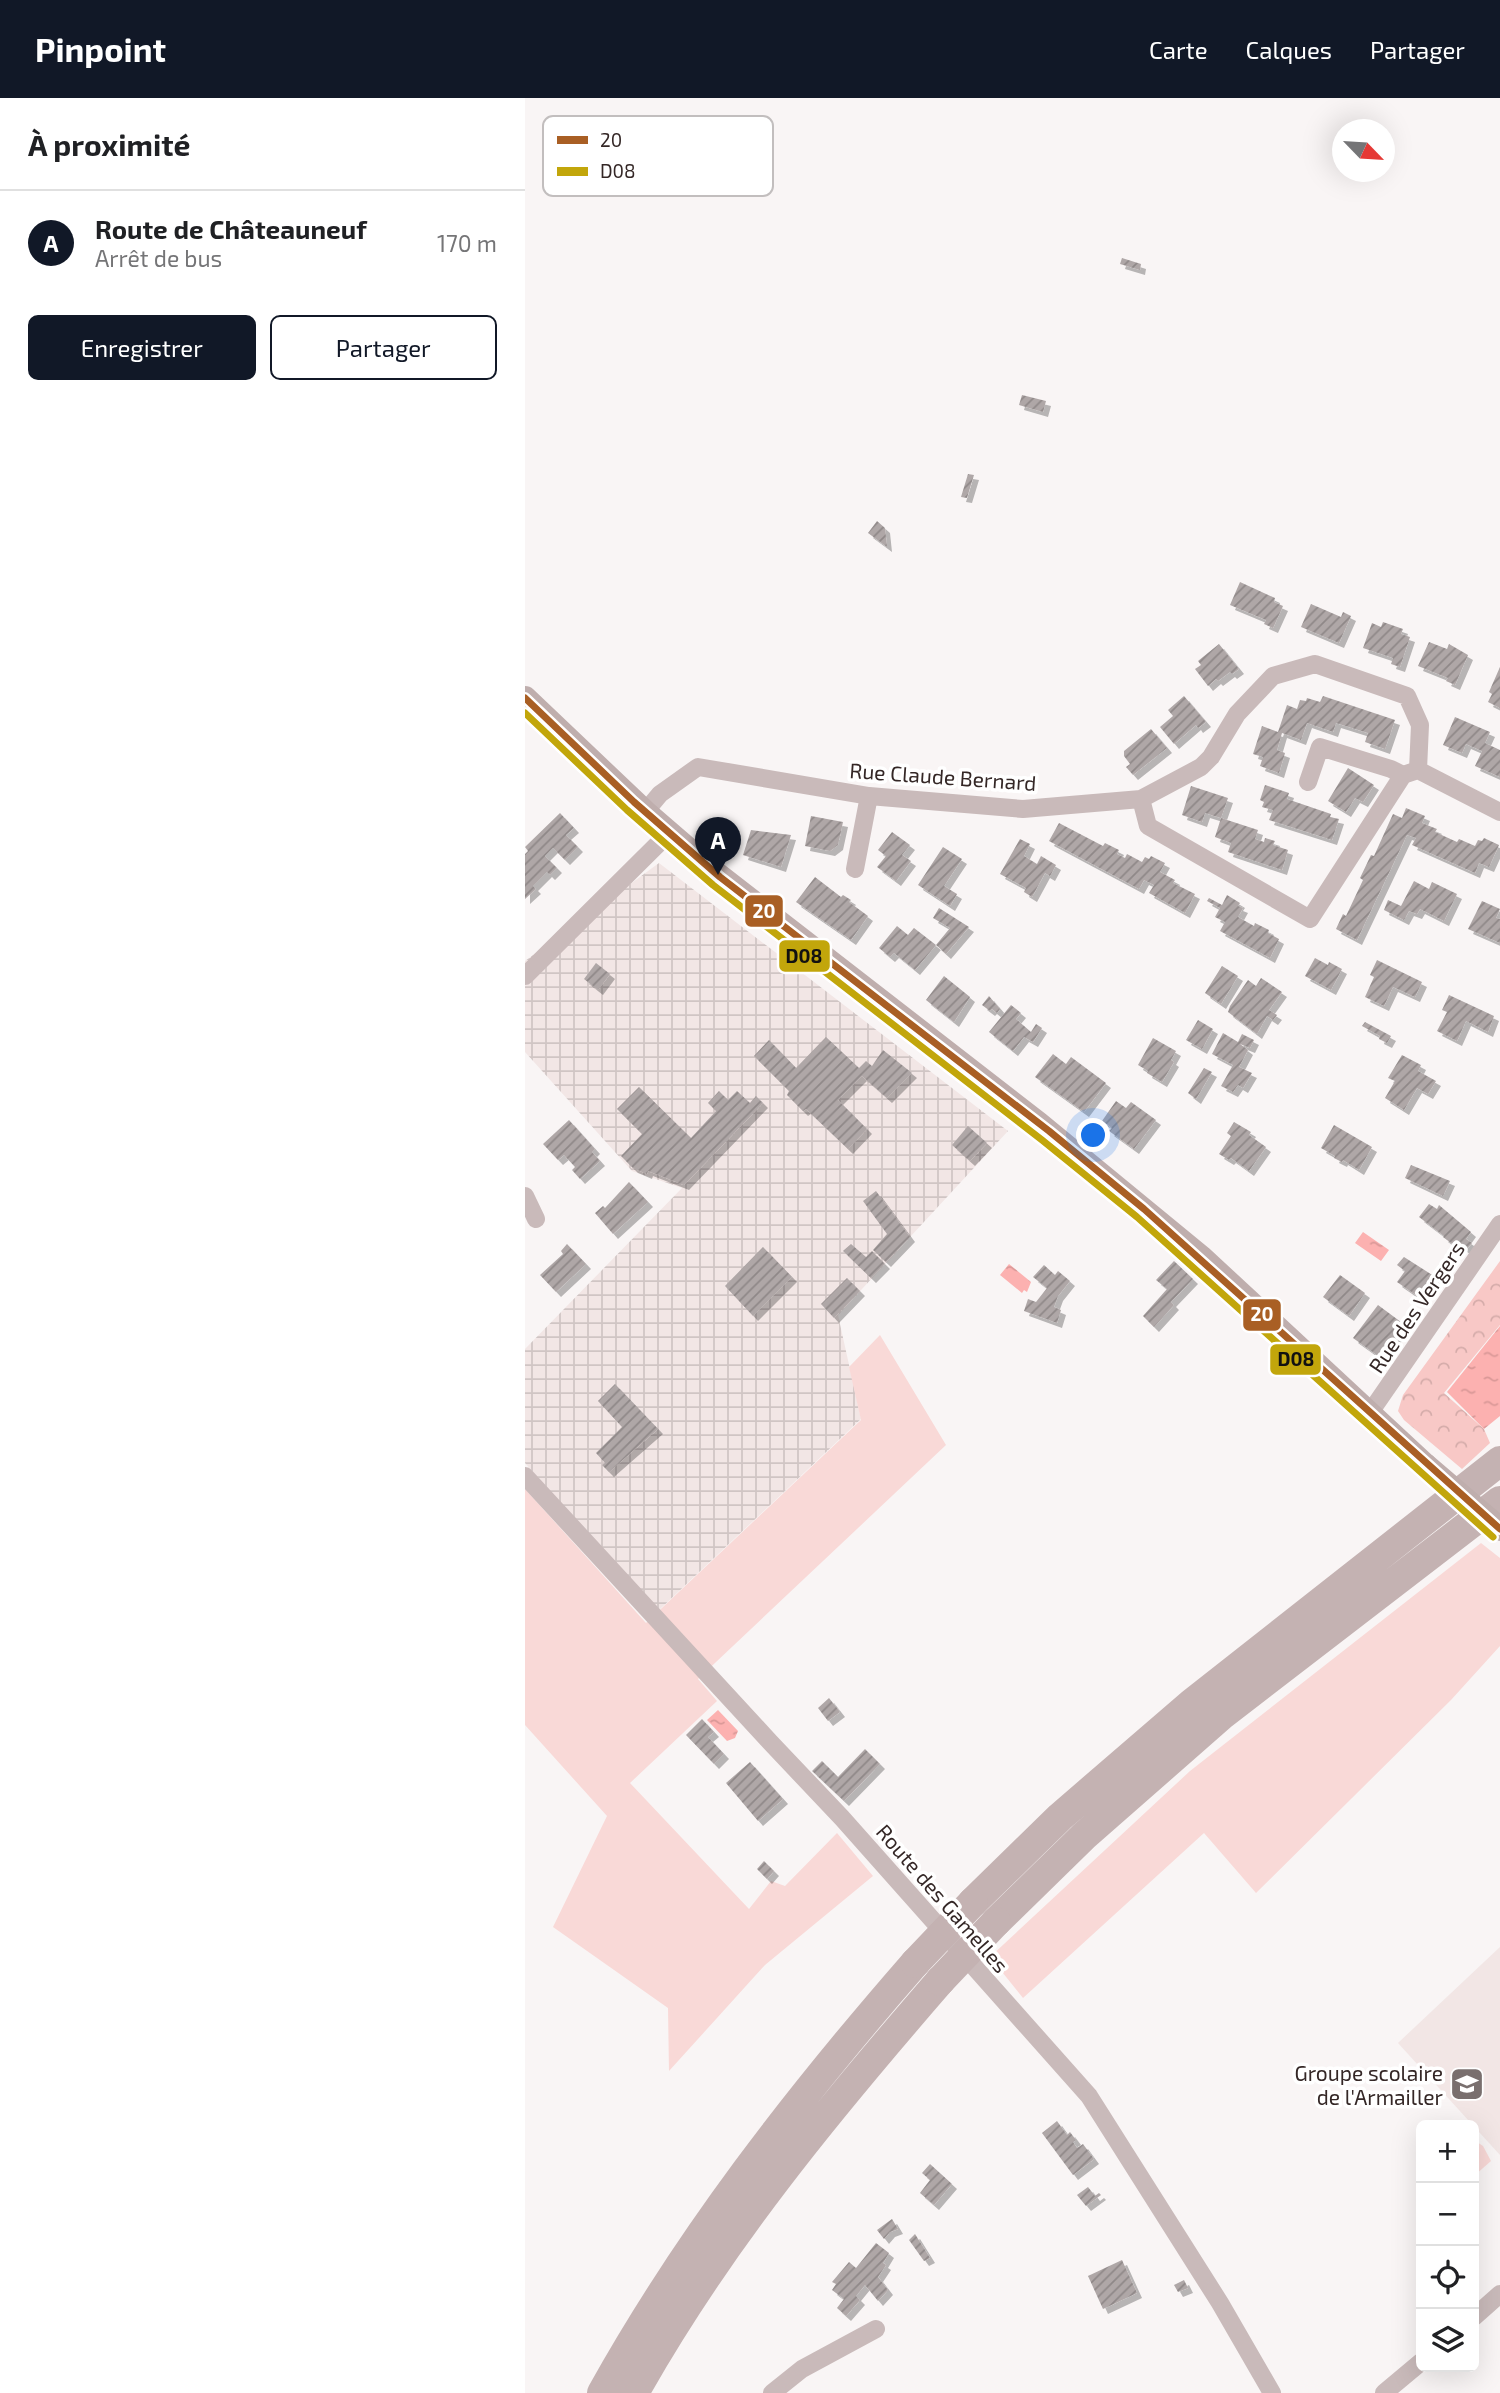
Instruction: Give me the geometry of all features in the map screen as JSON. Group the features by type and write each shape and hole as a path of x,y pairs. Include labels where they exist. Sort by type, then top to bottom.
{"highway":[{"path":"602,2393 701,2232 759,2152 844,2045 915,1963 973,1902 1061,1817 1191,1704 1500,1461"},
{"path":"633,2393 729,2243 781,2172 869,2063 940,1981 996,1922 1083,1836 1223,1714 1500,1501"}],"main road":[{"path":"525,698 645,812 748,900 1092,1166 1202,1258 1425,1465 1500,1528"}],"street":[{"name":"Rue Claude Bernard","path":"645,812 660,794 698,767 869,796 1023,809 1141,799 1201,766 1211,757 1237,714 1273,677 1315,664 1406,696 1420,725 1411,773"},
{"path":"1308,782 1320,747 1411,773 1500,812"},
{"path":"1141,799 1148,826 1310,919 1411,773"},
{"path":"855,869 869,796"},
{"path":"525,976 669,833"},
{"path":"525,1196 536,1219"},
{"name":"Rue des Vergers","path":"1369,1414 1500,1224"},
{"name":"Route des Gamelles","path":"525,1476 842,1818 1089,2096 1220,2303 1272,2393"},
{"path":"1479,2313 1500,2294"},
{"path":"772,2393 802,2369 876,2329"},
{"path":"1384,2393 1416,2366"}],"shaded area":[{"path":"659,863 1008,1131 838,1315 861,1419 658,1611 525,1463 525,1349 682,1188 632,1171 525,1052 525,961"},
{"path":"880,1335 946,1445 698,1679 717,1701 630,1783 749,1909 771,1881 785,1886 837,1833 873,1876 765,1965 669,2071 668,2008 553,1927 607,1816 525,1725 525,1489 646,1623 861,1420 849,1367"},
{"path":"1481,1543 1500,1558 1500,1646 1451,1700 1256,1893 1204,1833 1023,1998 990,1957 1190,1771"},
{"name":"Groupe scolaire de l'Armailler","path":"1500,1947 1500,2155 1479,2132 1479,2120 1468,2120 1398,2043"},
{"path":"1479,2143 1483,2146 1491,2161 1479,2172"}],"green space":[{"path":"1500,1261 1500,1325 1444,1393 1484,1429 1490,1443 1462,1469 1404,1420 1398,1411 1403,1395"}],"water":[{"path":"1363,1232 1389,1250 1381,1261 1355,1243"},
{"path":"1009,1264 1031,1282 1027,1292 1024,1290 1022,1293 1000,1275"},
{"path":"1500,1326 1500,1416 1484,1429 1447,1392"},
{"path":"718,1710 738,1731 735,1738 727,1741 707,1720"}],"building":[{"path":"1122,258 1141,264 1140,270 1120,264"},
{"path":"1022,395 1046,401 1043,412 1019,405"},
{"path":"968,474 974,475 967,498 961,497"},
{"path":"877,521 885,528 887,547 868,533"},
{"path":"1240,582 1275,598 1274,602 1283,606 1273,628 1264,624 1266,620 1230,605"},
{"path":"1311,604 1341,617 1343,612 1351,616 1339,643 1301,627"},
{"path":"1383,622 1403,629 1401,634 1410,637 1400,667 1391,664 1393,658 1363,648 1372,623 1381,627"},
{"path":"1429,642 1447,649 1449,644 1468,655 1455,685 1446,681 1448,678 1418,666"},
{"path":"1219,644 1239,669 1218,681 1216,679 1208,686 1195,669 1201,665 1198,661"},
{"path":"1500,667 1500,708 1488,702 1492,694 1489,692"},
{"path":"1184,696 1206,722 1198,728 1196,725 1174,744 1160,727 1173,716 1168,710"},
{"path":"1323,696 1395,720 1385,749 1365,742 1368,733 1336,723 1333,732 1307,723 1301,740 1282,733 1277,750 1285,753 1279,773 1260,766 1263,757 1253,754 1262,726 1278,732 1287,705 1297,709 1300,700 1306,701 1307,698 1320,702"},
{"path":"1455,717 1490,732 1485,743 1500,750 1500,777 1475,766 1482,751 1466,744 1462,753 1443,745"},
{"path":"1151,729 1167,748 1133,775 1126,767 1130,764 1124,751"},
{"path":"1348,768 1374,785 1363,802 1355,798 1346,812 1328,801"},
{"path":"1265,785 1289,793 1287,799 1339,819 1332,840 1269,820 1273,810 1262,807 1264,802 1260,800"},
{"path":"1191,786 1228,798 1221,818 1205,813 1202,822 1182,815"},
{"path":"1406,808 1425,816 1422,823 1437,829 1435,832 1457,842 1459,839 1475,846 1478,840 1482,841 1484,838 1499,845 1489,867 1479,863 1475,873 1412,845 1416,838 1407,835 1357,940 1336,929 1343,914 1346,916 1363,880 1360,878 1371,855 1374,856 1393,814 1402,818"},
{"path":"560,813 574,828 566,835 578,847 565,860 553,848 545,856 557,868 550,875 547,872 533,886 536,889 525,899 525,854 528,851 525,847"},
{"path":"811,816 843,822 838,845 830,851 805,846"},
{"path":"1221,818 1258,830 1255,839 1275,841 1273,845 1288,850 1282,870 1228,852 1231,843 1215,837"},
{"path":"1059,823 1103,846 1105,843 1119,850 1117,854 1125,858 1127,854 1142,862 1145,857 1149,859 1151,856 1165,863 1160,872 1175,880 1173,883 1195,894 1185,913 1149,893 1154,885 1144,880 1139,889 1049,841"},
{"path":"751,830 791,835 781,867 743,855"},
{"path":"892,832 910,845 902,855 911,861 896,881 877,867 886,856 878,850"},
{"path":"1020,839 1030,844 1024,856 1037,864 1041,856 1056,865 1050,876 1045,873 1032,897 1024,892 1026,888 1000,874"},
{"path":"943,847 962,859 944,886 957,894 950,906 918,885"},
{"path":"815,877 841,897 843,895 851,900 849,902 868,916 851,940 796,902"},
{"path":"1414,881 1429,889 1432,882 1457,894 1444,921 1420,909 1417,914 1409,911 1404,920 1384,910 1388,900 1401,906"},
{"path":"1227,895 1243,908 1238,917 1254,926 1255,923 1269,930 1268,933 1279,939 1270,958 1220,931 1225,922 1215,917 1220,908 1207,901 1209,898 1222,905"},
{"path":"1482,901 1500,909 1496,918 1500,919 1500,943 1468,929"},
{"path":"939,908 969,927 946,954 936,945 950,928 933,918"},
{"path":"897,926 908,935 914,928 936,945 915,970 894,953 890,957 879,948"},
{"path":"1315,958 1342,969 1331,990 1305,976"},
{"path":"1377,960 1422,982 1415,997 1393,987 1384,1006 1365,997 1374,977 1370,975"},
{"path":"596,963 610,974 598,990 584,979"},
{"path":"1222,966 1238,976 1221,1004 1205,993"},
{"path":"944,976 970,997 954,1022 926,1000"},
{"path":"1261,978 1282,992 1269,1010 1277,1015 1273,1020 1267,1016 1257,1034 1228,1012 1248,980 1256,986"},
{"path":"1449,995 1494,1016 1488,1032 1466,1021 1457,1041 1437,1031 1447,1012 1442,1010"},
{"path":"989,996 1000,1009 997,1013 982,1005"},
{"path":"1011,1005 1021,1013 1016,1019 1031,1032 1036,1024 1042,1028 1033,1042 1024,1037 1013,1051 989,1032"},
{"path":"1198,1020 1213,1029 1202,1049 1186,1040"},
{"path":"1365,1022 1391,1036 1387,1043 1362,1026"},
{"path":"1223,1033 1238,1042 1242,1034 1254,1040 1250,1048 1240,1044 1248,1050 1239,1067 1252,1073 1243,1088 1238,1085 1233,1092 1221,1086 1233,1065 1212,1054"},
{"path":"826,1037 859,1068 866,1061 872,1066 883,1050 912,1073 887,1098 862,1076 838,1100 867,1129 848,1149 806,1109 803,1111 787,1095 789,1091 754,1056 769,1040 796,1068"},
{"path":"1153,1038 1176,1051 1171,1060 1174,1062 1162,1082 1138,1065"},
{"path":"1053,1054 1066,1064 1071,1057 1106,1083 1084,1112 1035,1077"},
{"path":"1402,1055 1421,1065 1418,1071 1436,1081 1428,1094 1417,1088 1404,1110 1385,1098 1395,1081 1388,1078"},
{"path":"1204,1068 1212,1072 1196,1099 1188,1093"},
{"path":"639,1087 691,1138 716,1111 708,1103 719,1091 728,1100 737,1091 750,1103 756,1096 763,1103 684,1185 633,1168 621,1156 642,1134 617,1109"},
{"path":"1116,1101 1126,1108 1131,1102 1156,1120 1134,1149 1109,1131 1112,1128 1102,1121"},
{"path":"569,1120 595,1149 592,1152 600,1161 580,1179 572,1170 575,1167 564,1155 558,1160 543,1144"},
{"path":"1234,1122 1251,1132 1249,1135 1266,1147 1249,1171 1231,1158 1229,1160 1219,1154 1231,1136 1227,1133"},
{"path":"1334,1125 1372,1147 1359,1170 1334,1158 1335,1156 1321,1148"},
{"path":"968,1126 987,1143 970,1161 952,1145"},
{"path":"1411,1165 1450,1181 1443,1196 1405,1178"},
{"path":"629,1182 648,1202 613,1234 595,1213 603,1206 605,1208"},
{"path":"876,1191 910,1237 886,1262 873,1250 887,1234 863,1201"},
{"path":"1429,1204 1437,1209 1439,1205 1471,1232 1466,1239 1472,1243 1466,1250 1461,1246 1459,1249 1419,1217"},
{"path":"567,1244 586,1264 556,1292 540,1275 563,1254 561,1251"},
{"path":"851,1244 866,1257 872,1251 885,1264 871,1278 843,1251"},
{"path":"763,1247 792,1277 753,1316 725,1286"},
{"path":"1404,1257 1437,1278 1423,1300 1397,1282 1405,1271 1397,1265"},
{"path":"1174,1261 1193,1279 1171,1302 1174,1305 1154,1327 1143,1316 1167,1289 1156,1280"},
{"path":"1044,1265 1055,1275 1058,1271 1070,1281 1058,1296 1054,1307 1061,1310 1057,1323 1024,1311 1028,1299 1036,1302 1047,1288 1033,1277"},
{"path":"1340,1275 1365,1293 1349,1316 1323,1297"},
{"path":"847,1278 860,1291 834,1318 821,1304"},
{"path":"1378,1305 1405,1325 1381,1358 1353,1338"},
{"path":"615,1384 658,1429 609,1472 596,1453 622,1427 598,1401"},
{"path":"829,1698 840,1712 828,1721 818,1708"},
{"path":"702,1719 714,1732 708,1737 724,1754 714,1764 686,1735"},
{"path":"865,1749 880,1764 844,1801 812,1771 822,1761 838,1777"},
{"path":"750,1762 783,1799 758,1821 726,1783"},
{"path":"764,1861 774,1871 767,1879 757,1869"},
{"path":"1057,2121 1067,2135 1070,2132 1076,2140 1073,2142 1077,2148 1083,2144 1094,2159 1073,2175 1042,2133"},
{"path":"930,2164 952,2184 934,2205 920,2193 930,2180 922,2173"},
{"path":"1088,2187 1095,2196 1099,2193 1101,2195 1086,2206 1077,2195"},
{"path":"892,2219 898,2229 890,2232 884,2239 877,2230"},
{"path":"915,2234 930,2258 924,2261 909,2240"},
{"path":"876,2243 889,2253 883,2263 886,2265 878,2277 888,2290 878,2301 865,2285 856,2296 860,2300 846,2316 837,2308 844,2299 832,2290 836,2284 832,2282 849,2262 856,2268"},
{"path":"1122,2260 1137,2293 1103,2309 1088,2276"},
{"path":"1184,2280 1188,2288 1178,2292 1174,2285"}],"transit line":[{"name":"20","path":"525,698 634,802 720,877 1049,1131 1144,1209 1500,1529"},
{"name":"D08","path":"525,713 627,810 713,885 1137,1217 1493,1537"}],"place":[{"name":"Route de Châteauneuf","path":"718,875"},
{"name":"Groupe scolaire de l'Armailler","path":"1467,2084"}]}
